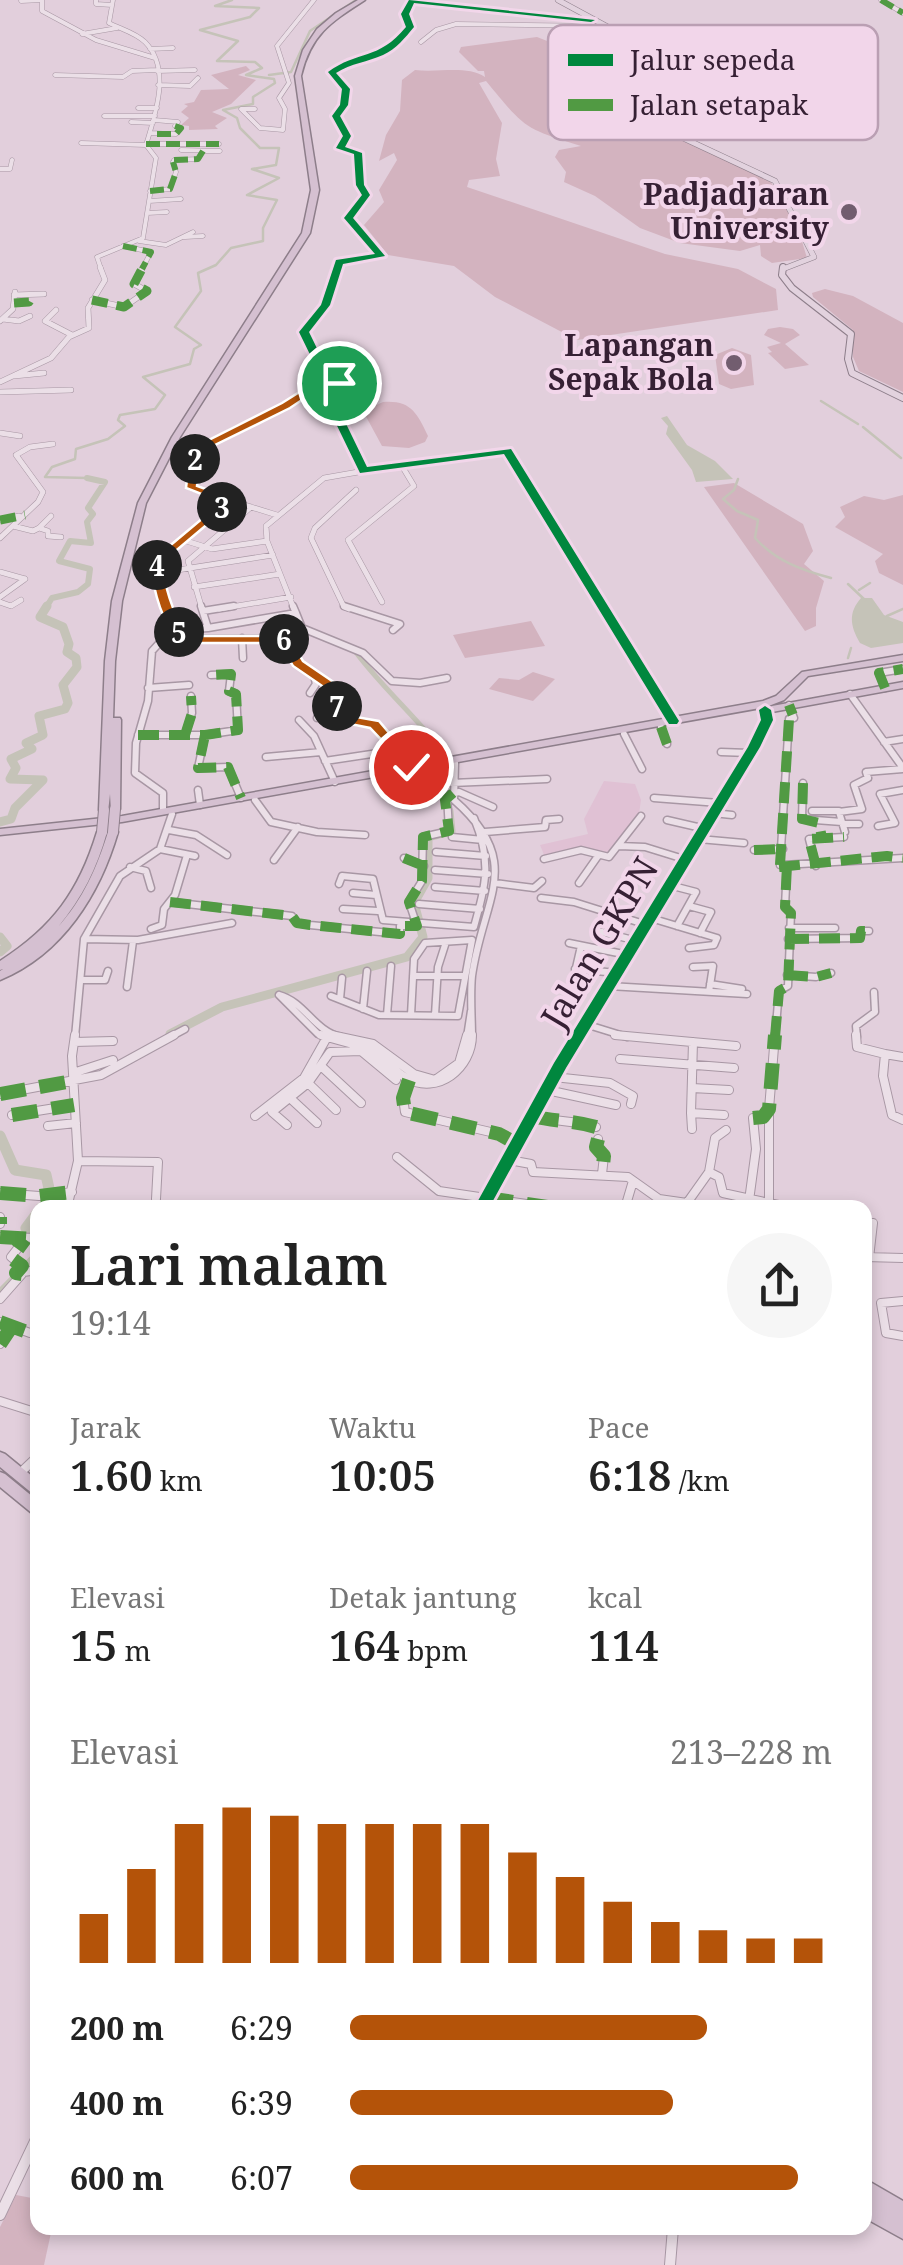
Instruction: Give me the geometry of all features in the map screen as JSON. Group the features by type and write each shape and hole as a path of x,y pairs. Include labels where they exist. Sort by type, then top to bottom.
{"highway":[{"path":"0,976 64,932 108,832 110,661 117,601 142,503 176,437 306,233 316,200 298,76 301,58 320,28 366,0"},
{"path":"0,834 255,800 434,764 765,710 785,703 804,674 903,658"},
{"path":"434,764 903,685"},
{"path":"167,813 411,769"},
{"path":"0,966 57,925 83,891"},
{"path":"0,1458 30,1484"},
{"path":"0,1478 30,1503"},
{"path":"872,2192 903,2212"},
{"path":"872,2211 903,2230"}],"main road":[{"path":"558,0 599,25"},
{"path":"688,140 775,180 814,257 783,267 782,275 792,288 851,334 848,359 852,373 903,398"}],"street":[{"path":"21,1 42,0 42,11 82,34 114,50 154,58"},
{"path":"96,0 96,4 112,2 109,22 141,39 154,58 156,108 146,145"},
{"path":"255,108 241,109 260,128 283,130 285,109 279,98 289,83 286,67 276,53 314,0"},
{"path":"881,0 901,10"},
{"path":"364,471 331,397 340,386 328,378 304,332 325,305 340,260 380,257 348,218 366,195 360,185 358,153 340,148 347,136 336,116 344,105 346,89 332,72 344,64 389,51 410,28 405,14 412,1 591,20"},
{"path":"421,42 438,28 473,22 569,25"},
{"path":"82,34 119,28"},
{"path":"129,42 141,39"},
{"path":"150,48 173,48"},
{"path":"54,76 123,77 132,71 195,70"},
{"path":"158,85 192,86 198,78"},
{"path":"138,108 156,108"},
{"path":"104,116 154,120 182,128 180,134 150,134"},
{"path":"165,134 185,116"},
{"path":"131,122 154,120"},
{"path":"81,143 204,151 219,147 178,148"},
{"path":"138,241 150,201 156,158 146,145"},
{"path":"150,191 170,188 178,148"},
{"path":"154,163 197,160 204,151"},
{"path":"0,169 10,168 12,160"},
{"path":"150,201 181,199"},
{"path":"147,213 167,212"},
{"path":"118,238 166,245 192,232"},
{"path":"185,237 203,236"},
{"path":"3,378 51,358 72,335 89,328 88,308 105,280 97,256 138,241"},
{"path":"92,300 125,307 148,291 134,284 151,252 123,246"},
{"path":"2,320 12,312 14,297 29,302 33,294 44,294"},
{"path":"56,310 44,321 72,335"},
{"path":"2,320 19,321 30,316"},
{"path":"3,378 44,373"},
{"path":"277,515 191,488 194,462 203,447 286,406 328,378"},
{"path":"0,394 51,387 70,390"},
{"path":"0,394 26,394"},
{"path":"0,433 20,436"},
{"path":"0,538 43,492 15,457 30,447 52,444"},
{"path":"447,678 420,683 392,681 363,653 302,628 267,541 266,526 324,478 506,451 673,721"},
{"path":"382,602 348,540 414,486 402,466"},
{"path":"356,490 315,528 311,538 342,605 400,624 393,630"},
{"path":"175,636 158,573 160,559 230,500"},
{"path":"208,628 188,561 252,507"},
{"path":"0,520 25,514"},
{"path":"13,526 32,531 51,516"},
{"path":"39,528 48,531 48,536 61,537"},
{"path":"183,540 217,549 267,541"},
{"path":"158,573 274,555"},
{"path":"0,572 25,580 0,600 11,606 21,600"},
{"path":"194,587 280,574"},
{"path":"203,611 291,597"},
{"path":"70,1200 78,1160 73,1077 84,939 96,924 117,880 160,849 169,830 162,792 135,775 152,651 161,640 175,636 296,613"},
{"path":"166,614 175,636"},
{"path":"175,636 284,639 294,660 333,688 341,715 348,722 374,724 411,769"},
{"path":"242,638 243,658"},
{"path":"200,650 201,639"},
{"path":"885,688 879,673 903,668"},
{"path":"138,734 235,732 239,726 237,695 229,691 231,674 212,675"},
{"path":"310,693 316,684 314,675"},
{"path":"148,688 189,686"},
{"path":"812,811 862,809 854,785 868,778 866,772 902,767 850,694"},
{"path":"185,735 192,713 191,696"},
{"path":"769,1200 769,1109 779,991 788,988 791,913 785,908 782,866 789,719 794,718 785,703"},
{"name":"Jalan GKPN","path":"488,1198 585,1024 765,726 765,710"},
{"path":"318,718 341,715"},
{"path":"299,720 314,736 335,782"},
{"path":"162,735 166,725"},
{"path":"661,728 668,744"},
{"path":"624,734 642,769"},
{"path":"205,735 198,768 228,767 241,798"},
{"path":"884,742 903,739"},
{"path":"325,761 398,750"},
{"path":"266,757 321,752"},
{"path":"721,752 749,753"},
{"path":"279,995 326,1033 381,1048 416,1076 437,1078 449,1073 465,1054 474,965 495,882 495,860 471,815 454,800 455,763"},
{"path":"420,924 409,902 420,885 423,837 449,831 446,800 455,788 547,779"},
{"path":"802,783 802,820 843,829"},
{"path":"455,788 493,807"},
{"path":"198,790 200,805"},
{"path":"878,826 894,823 880,794 903,790"},
{"path":"654,798 718,804"},
{"path":"255,800 266,820 365,836"},
{"path":"839,811 843,829"},
{"path":"713,813 732,815"},
{"path":"544,860 581,850 610,857 640,816"},
{"path":"550,836 546,820 558,819"},
{"path":"668,820 706,828"},
{"path":"819,823 822,838"},
{"path":"816,866 809,840 858,824"},
{"path":"274,860 298,826"},
{"path":"452,837 546,827"},
{"path":"169,830 196,835 226,855"},
{"path":"339,884 342,876 371,878 383,920 472,928 476,926 488,874 484,836"},
{"path":"699,839 744,843"},
{"path":"618,846 645,847 687,860"},
{"path":"150,929 160,928 191,856 160,849"},
{"path":"754,850 783,850"},
{"path":"436,852 486,856"},
{"path":"578,883 598,856"},
{"path":"404,858 424,866"},
{"path":"782,866 903,858"},
{"path":"130,868 146,872 151,888"},
{"path":"435,870 488,874"},
{"path":"495,882 528,888 542,881"},
{"path":"677,926 696,892 671,885 654,919 677,926 718,938 714,945 689,948"},
{"path":"434,887 485,891"},
{"path":"354,894 376,896"},
{"path":"541,898 574,902 644,924"},
{"path":"170,902 231,906 292,916 296,922 310,926 355,928 388,936 400,934 400,926 420,924"},
{"path":"418,904 480,909"},
{"path":"689,906 712,912 698,932 699,947"},
{"path":"343,909 378,912"},
{"path":"84,939 133,941 232,923"},
{"path":"790,928 836,928"},
{"path":"598,931 637,941"},
{"path":"789,939 860,938 861,932 870,931"},
{"path":"127,987 133,941"},
{"path":"255,1116 304,1078 326,1046 356,1043 378,1054 408,1082 439,1083 459,1072 472,1049 463,1004 464,976 474,941 425,942 414,959 411,1015"},
{"path":"435,1015 437,976 446,942"},
{"path":"568,943 628,955"},
{"path":"573,981 581,946"},
{"path":"387,1015 391,966"},
{"path":"609,986 710,988 713,966 693,967"},
{"path":"575,969 617,973"},
{"path":"82,980 105,980 108,971"},
{"path":"363,1009 366,971"},
{"path":"786,975 831,974"},
{"path":"390,980 464,976"},
{"path":"342,978 336,997 363,1009 387,1015 467,1015"},
{"path":"874,992 875,1012 856,1026 857,1047 903,1057"},
{"path":"310,1023 326,1046 362,1051 396,1080"},
{"path":"585,1024 620,1037 736,1046"},
{"path":"0,1094 104,1074 185,1029"},
{"path":"74,1042 113,1041"},
{"path":"692,1129 693,1042"},
{"path":"286,1125 272,1112 308,1083 321,1066 326,1046"},
{"path":"885,1054 883,1076 892,1115 903,1120"},
{"path":"620,1059 734,1068"},
{"path":"73,1077 113,1060"},
{"path":"321,1066 361,1103"},
{"path":"554,1077 610,1083 633,1096 631,1104"},
{"path":"408,1082 405,1112 499,1134 517,1144"},
{"path":"308,1083 336,1110"},
{"path":"692,1088 729,1090"},
{"path":"547,1090 616,1105"},
{"path":"290,1098 318,1123"},
{"path":"12,1116 74,1106"},
{"path":"749,1200 756,1139 753,1118 763,1116 769,1109"},
{"path":"691,1113 724,1116"},
{"path":"533,1116 557,1123 569,1119 596,1127"},
{"path":"48,1126 76,1123"},
{"path":"691,1200 709,1172 714,1138 726,1130"},
{"path":"598,1139 596,1147 604,1156 602,1174"},
{"path":"397,1157 439,1192 501,1200"},
{"path":"78,1160 158,1162 156,1199"},
{"path":"510,1160 531,1164 533,1172 602,1174 633,1180 665,1200"},
{"path":"709,1172 720,1177 719,1189"},
{"path":"627,1200 633,1180"},
{"path":"696,1190 719,1189 743,1200"},
{"path":"0,1192 72,1192"},
{"path":"872,1230 873,1224"},
{"path":"0,1237 30,1239"},
{"path":"0,1300 22,1266 11,1257 30,1239"},
{"path":"872,1257 903,1258"},
{"path":"20,1273 30,1271"},
{"path":"903,1301 881,1302 886,1333 903,1336"},
{"path":"0,1322 30,1333"},
{"path":"0,1344 12,1326"},
{"path":"0,1400 30,1410"},
{"path":"18,1474 30,1463"},
{"path":"0,2215 30,2152"},
{"path":"670,2265 672,2235"}],"shaded area":[{"path":"537,37 548,41 548,135 526,124 486,81 479,83 502,123 496,159 500,176 469,180 467,187 665,254 738,269 776,289 778,310 577,340 495,297 454,266 388,255 364,225 384,202 379,190 397,160 394,153 379,161 386,135 400,111 402,80 415,70 461,70 485,77 484,71 478,71 459,52 461,47"},
{"path":"246,66 250,70 238,75 256,80 231,104 212,112 227,118 215,126 218,129 189,130 189,126 181,125 189,118 181,112 188,106 184,104 194,102 201,90 229,89 211,75"},
{"path":"562,140 684,140 769,179 797,225 807,258 772,263 761,256 760,245 740,251 680,243 640,228 595,196 564,182 566,172 555,157 559,150 581,146"},
{"path":"825,289 853,296 903,323 903,392 859,371 853,357 853,330 813,297 812,293"},
{"path":"780,327 800,335 785,344 809,365 785,369 768,353 772,352 767,347 781,343 764,335 768,329"},
{"name":"Lapangan Sepak Bola","path":"732,348 751,355 754,385 731,389 719,384 715,355"},
{"path":"383,402 400,403 412,410 428,436 425,442 409,448 382,446 363,411"},
{"path":"667,416 687,445 715,461 733,479 696,482 666,434 668,426 661,418"},
{"path":"734,483 803,524 813,551 804,564 824,581 816,608 816,626 805,631 704,487"},
{"path":"903,495 903,585 879,573 875,561 883,554 835,527 845,517 840,507 864,496 884,500"},
{"path":"861,598 872,598 884,615 903,622 903,643 871,648 860,643 852,620"},
{"path":"531,621 545,646 465,658 453,635"},
{"path":"533,672 555,679 533,701 489,689 499,678 519,680"},
{"path":"604,781 635,784 641,800 639,814 608,856 583,847 545,857 540,845 588,834 584,819"},
{"path":"16,2195 30,2198 30,2235 50,2235 44,2265 0,2265 0,2227"}],"waterway":[{"path":"87,478 45,477 52,467 75,459 76,449 108,439 125,426 118,420 120,415 155,409 165,395 143,377 190,364 194,349 201,345 175,327 201,291 198,273 216,265 231,248 263,241 263,228 277,200 247,195 279,178 252,169 276,165 279,148 260,148 240,128 237,118 223,110 253,104 253,97 275,83 274,79 246,75 262,68 255,62 217,61 238,41 200,30 250,17 259,8 215,6 232,0"},
{"path":"269,75 291,72 310,31 356,0"},
{"path":"821,401 858,424"},
{"path":"863,427 901,458"},
{"path":"45,609 52,598 78,592 88,584 90,569 59,561 70,541 91,543 87,522 93,514 88,508 105,482 87,478"},
{"path":"738,479 734,490 723,499 737,511 758,520 755,538 790,564 831,578"},
{"path":"859,590 870,583"},
{"path":"848,584 865,600"},
{"path":"0,822 11,819 15,808 43,780 10,779 16,768 11,759 32,749 26,743 43,735 39,716 65,709 68,703 63,685 77,667 76,658 67,652 69,644 63,627 40,617 47,606"},
{"path":"887,616 903,609"},
{"path":"848,658 851,648"},
{"path":"355,651 446,756"},
{"path":"444,794 452,768"},
{"path":"170,1034 222,1007 407,957 423,937 414,903 428,878 428,837 451,831 449,811"},
{"path":"0,937 7,946 0,952"},
{"path":"0,1136 15,1170 46,1175 52,1200"},
{"path":"30,1223 26,1228 30,1233"},
{"path":"0,1295 30,1264"}],"marked path":[{"path":"881,0 903,13"},
{"path":"157,134 176,134 181,128 175,126"},
{"path":"146,144 219,144"},
{"path":"174,160 198,159 203,151"},
{"path":"150,191 170,189 176,172 173,162"},
{"path":"92,300 124,307 147,291 134,284 151,252 123,246"},
{"path":"14,303 29,302 33,294"},
{"path":"0,520 25,515"},
{"path":"885,688 879,673 903,669"},
{"path":"138,735 205,735 238,730 236,694 229,691 231,674 211,675"},
{"path":"185,735 192,713 191,696"},
{"path":"780,865 789,719 794,718 789,705"},
{"path":"661,727 667,744"},
{"path":"205,735 198,768 228,767 241,798"},
{"path":"803,783 802,819 819,823 822,838"},
{"path":"170,902 292,916 297,923 310,925 400,934 400,926 417,926 409,902 422,881 423,837 449,831 445,800 453,793"},
{"path":"816,866 809,839 844,837"},
{"path":"754,850 783,849"},
{"path":"779,867 887,856 903,858"},
{"path":"404,858 424,866"},
{"path":"753,1118 763,1117 769,1109 779,991 788,986 791,913 785,907 787,865"},
{"path":"788,939 860,938 861,931 869,931"},
{"path":"787,975 816,977 831,973"},
{"path":"409,1080 403,1098 405,1112 499,1134 517,1144"},
{"path":"0,1094 73,1081"},
{"path":"12,1115 74,1105"},
{"path":"533,1116 557,1123 569,1119 596,1127"},
{"path":"598,1139 596,1147 604,1156 602,1174"},
{"path":"0,1193 39,1196 72,1192"},
{"path":"487,1198 500,1200"},
{"path":"0,1217 0,1224"},
{"path":"0,1237 30,1239"},
{"path":"22,1274 16,1273 22,1266 11,1258 25,1239"},
{"path":"0,1322 30,1333"},
{"path":"0,1344 12,1326"}],"cycle path":[{"path":"329,399 340,386 325,375 304,332 325,305 339,262 381,256 348,218 366,195 360,185 358,153 340,148 347,136 336,116 344,105 346,89 332,72 389,49 410,27 405,14 412,1 591,20"},
{"path":"325,393 321,397 329,399 364,471 507,451 673,721"},
{"path":"485,1200 559,1067 754,747 767,720 765,710"}],"place":[{"name":"Padjadjaran University","path":"849,212"},
{"name":"Lapangan Sepak Bola","path":"734,363"}],"route":[{"path":"339,383 328,378 286,406 203,447 194,462 191,488 230,500 160,559 157,570 172,623 180,632 172,640 284,639 294,660 333,688 345,720 374,724 411,767"}]}
